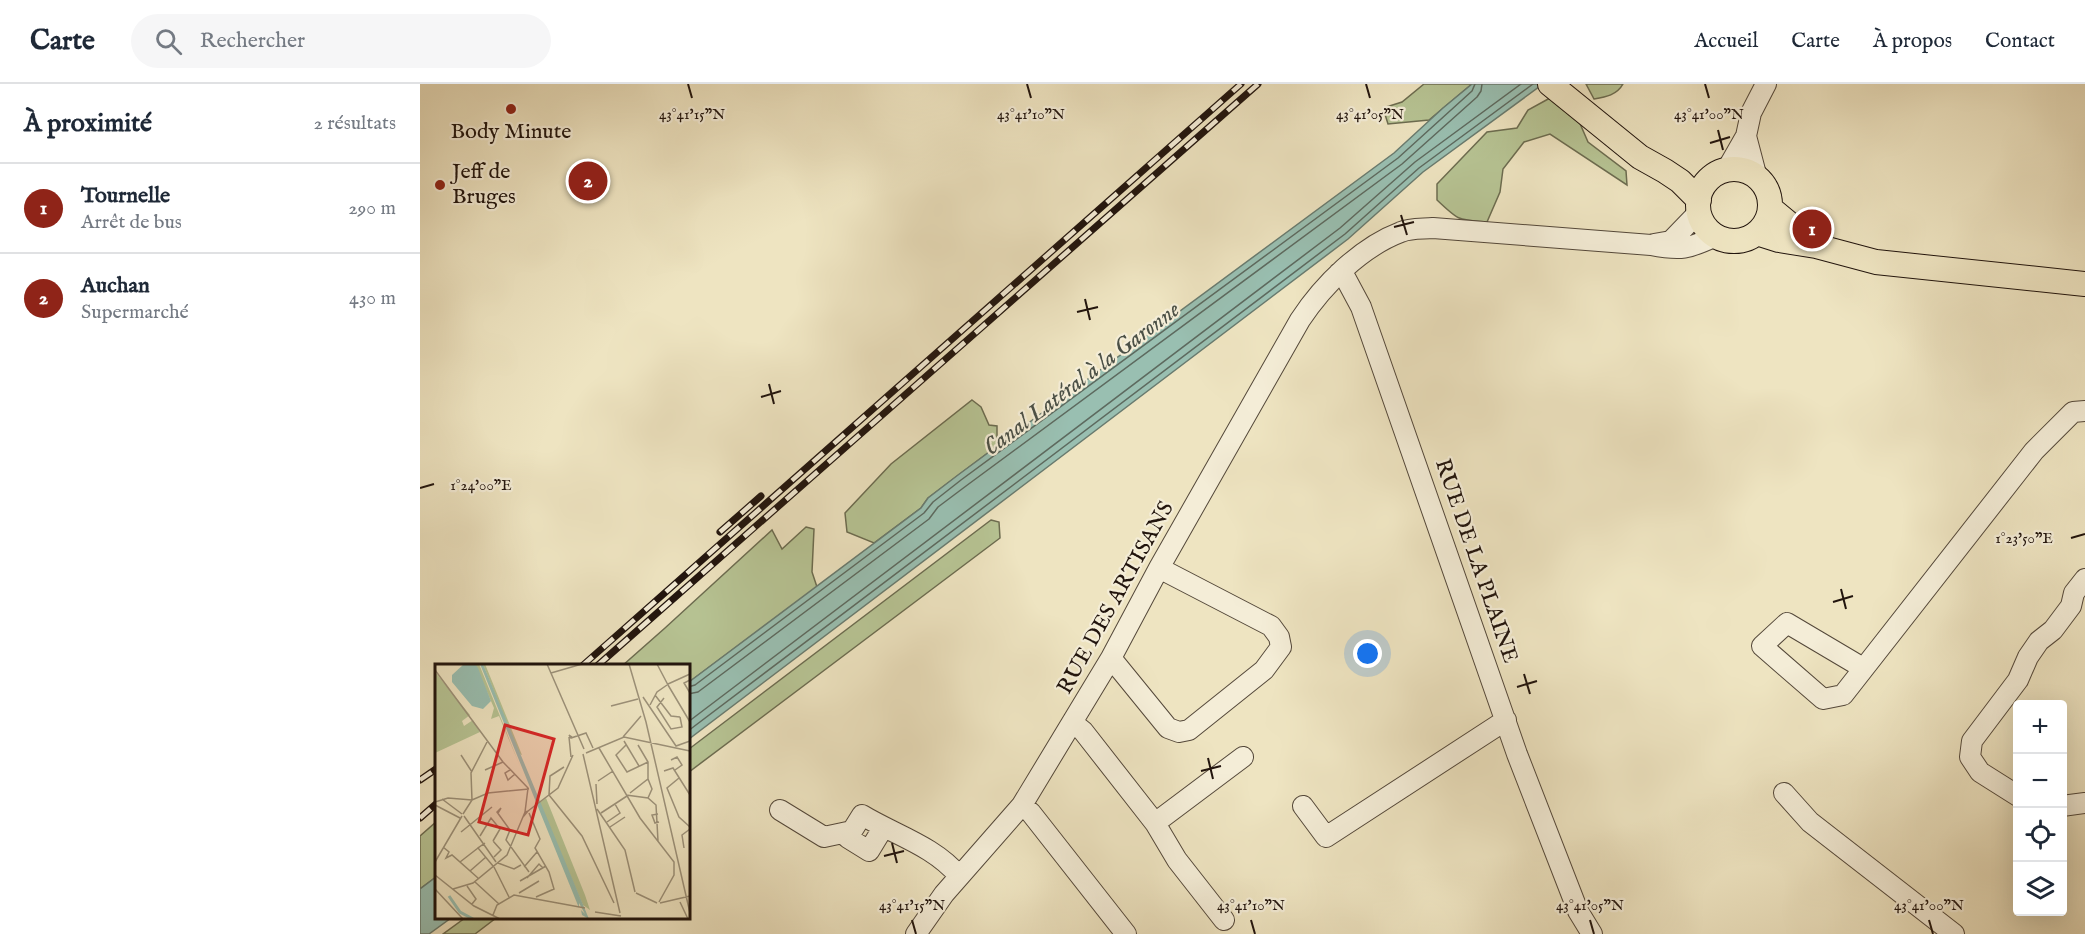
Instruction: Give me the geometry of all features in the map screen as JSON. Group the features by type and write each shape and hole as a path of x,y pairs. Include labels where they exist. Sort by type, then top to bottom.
{"main road":[{"path":"1550,84 1640,157 1665,171 1699,206"},
{"path":"1665,171 1719,174 1737,170 1747,172 1757,178 1769,197 1770,208 1764,226 1748,239 1726,240 1716,236 1702,222 1699,206 1701,192 1719,174"},
{"path":"1770,208 1816,246"},
{"path":"1757,233 1876,262 2085,284"}],"street":[{"path":"1719,174 1746,136 1752,110 1766,84"},
{"path":"1746,136 1757,178"},
{"path":"1651,245 1671,241 1699,206"},
{"name":"RUE DES ARTISANS","path":"916,934 944,894 1022,805 1111,658 1159,568 1300,320 1319,293 1339,273 1370,249 1402,231 1433,228 1651,245 1673,250 1691,247 1716,236"},
{"name":"RUE DE LA PLAINE","path":"1339,273 1346,279 1361,307 1551,843 1581,917 1592,934"},
{"path":"1863,669 1787,623 1762,646 1823,699 1843,695 2034,451 2073,412 2085,411"},
{"path":"1111,658 1168,728 1179,732 1189,729 1264,670 1281,647 1279,637 1271,626 1159,568"},
{"path":"2013,793 1980,772 1970,757 1972,741 2018,680 2028,657 2039,641 2053,630 2071,606 2074,593 2085,579"},
{"path":"1303,806 1326,837 1506,720"},
{"path":"1073,723 1083,731 1155,823 1177,860 1224,920"},
{"path":"1155,823 1243,757"},
{"path":"1784,793 1809,822 1954,934"},
{"path":"2067,805 2085,803"},
{"path":"1022,805 1031,813 1126,934"},
{"path":"780,810 824,837 852,831 862,815 938,855 959,876"}],"shaded area":[{"path":"1424,84 1472,84 1429,120 1388,124 1383,108 1402,102"},
{"path":"1586,84 1623,84 1614,93 1594,99"},
{"path":"1550,98 1578,119 1588,142 1626,171 1627,185 1550,134 1524,142 1503,169 1500,192 1487,222 1459,218 1437,200 1437,184 1487,132 1517,128 1528,110"},
{"path":"972,400 981,407 989,425 997,426 997,446 928,498 921,508 874,543 847,532 845,513 891,464"},
{"path":"991,520 999,522 1000,538 690,771 690,748"},
{"path":"806,527 814,529 812,572 817,587 690,681 690,664 624,664 772,530 782,549"},
{"path":"435,823 435,878 420,889 420,836"},
{"path":"464,919 495,919 475,934 443,934"}],"water":[{"path":"1472,84 1543,84 1423,172 1348,239 690,738 690,681 921,508 928,498 958,475 1394,153"},
{"path":"435,878 435,919 450,919 429,934 420,934 420,889"}],"railway":[{"path":"584,664 1241,84"},
{"path":"599,664 1258,84"},
{"path":"720,532 761,496"},
{"path":"420,780 435,770"},
{"path":"420,818 435,805"}],"place":[{"name":"Body Minute","path":"511,109"},
{"name":"Auchan","path":"588,181"},
{"name":"Jeff de Bruges","path":"440,185"},
{"name":"Tournelle","path":"1812,229"}],"water label":[{"name":"Canal Latéral à la Garonne","path":"1082,379"}]}
